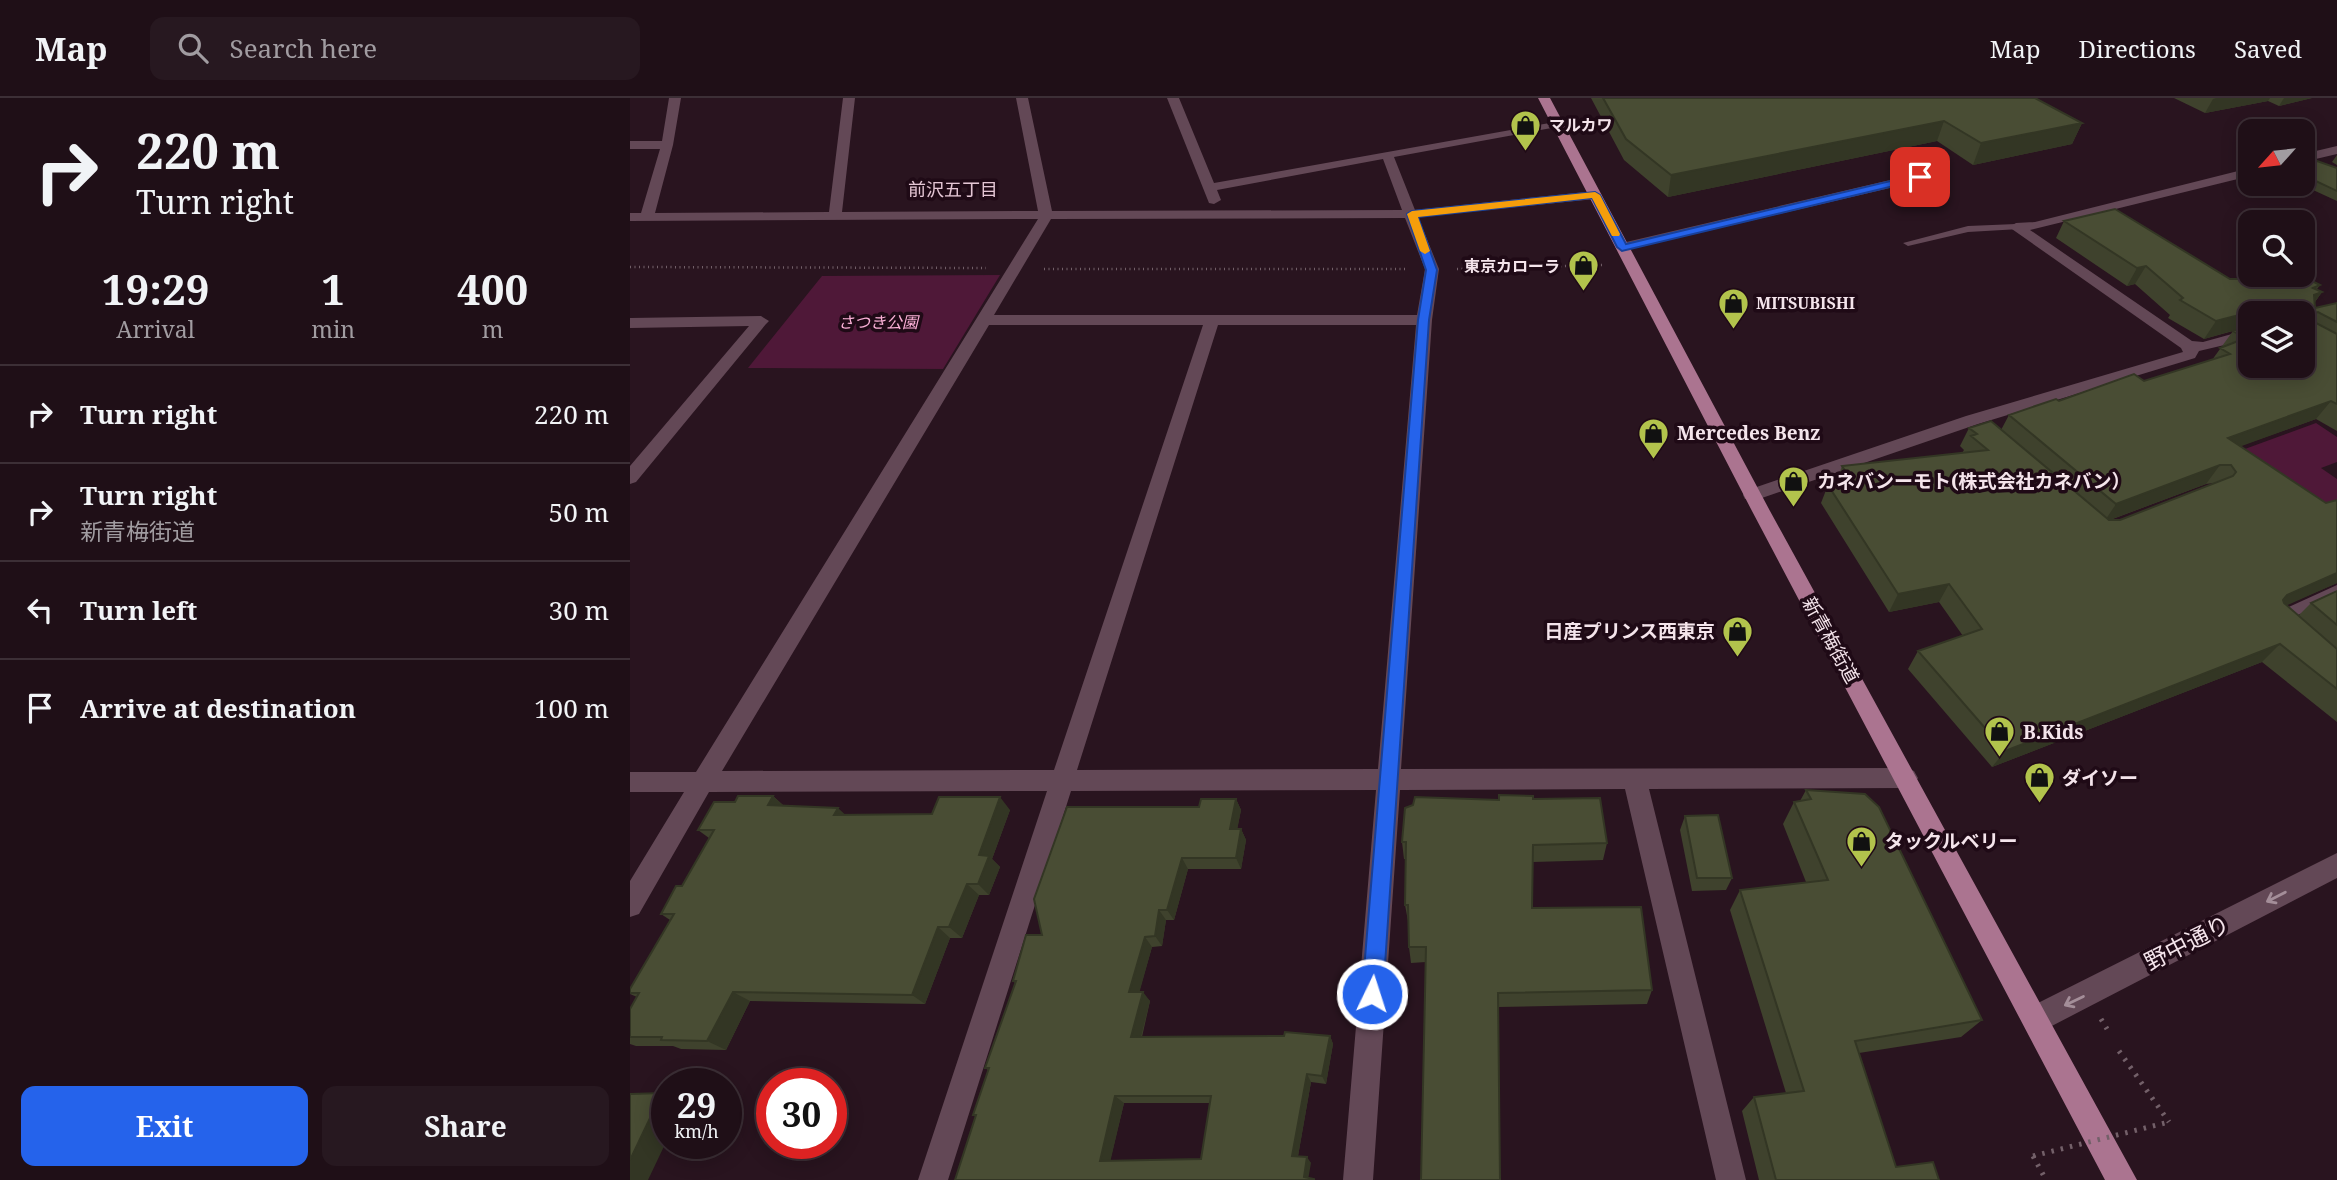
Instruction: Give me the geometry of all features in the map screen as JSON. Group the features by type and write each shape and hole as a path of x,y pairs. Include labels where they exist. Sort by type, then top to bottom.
{"main road":[{"name":"新青梅街道","path":"1544,98 1752,495 2122,1180"}],"street":[{"path":"647,217 667,145 675,98"},
{"path":"835,216 849,98"},
{"path":"630,905 701,782 986,320 1046,217 1022,98"},
{"path":"1173,98 1220,215"},
{"path":"1209,188 1557,123"},
{"path":"630,145 667,145"},
{"path":"2315,156 2337,150"},
{"path":"1358,1180 1423,320 1432,270 1388,156"},
{"path":"2315,162 2327,167"},
{"path":"2016,227 2035,226 2238,175"},
{"path":"1622,247 1920,177"},
{"path":"630,217 1412,214 1595,195"},
{"path":"2016,227 2188,345 2203,347 2238,337"},
{"path":"933,1180 1060,780 1212,319"},
{"path":"986,320 1423,320"},
{"path":"630,323 761,321 630,478"},
{"path":"1752,495 2189,355 2191,351 2188,345"},
{"path":"630,782 1906,778"},
{"path":"1635,780 1731,1180"},
{"name":"野中通り","path":"2036,1019 2337,865"}],"lane":[{"path":"1908,243 1968,229 2016,227"},
{"path":"2286,627 2276,619 2337,591"}],"path":[{"path":"630,267 1432,270 1602,265"},
{"path":"2046,1180 2033,1156 2169,1122 2119,1051"}],"green space":[{"name":"さつき公園","path":"1000,275 943,369 748,368 822,276"},
{"path":"2316,423 2337,437 2337,462 2321,468 2337,479 2337,509 2223,457"}],"building":[{"path":"1603,98 2035,98 2082,123 1981,143 1944,121 1671,175 1626,139"},
{"path":"2315,162 2337,168 2337,191 2315,181"},
{"path":"2115,209 2230,279 2238,279 2238,287 2315,287 2315,282 2320,285 2313,288 2322,292 2314,295 2314,301 2238,301 2238,315 2216,321 2180,300 2183,298 2146,266 2137,268 2064,221"},
{"path":"2337,303 2337,322 2315,313 2315,308"},
{"path":"2315,323 2337,334 2337,404 2331,401 2228,438 2326,503 2337,500 2337,573 2287,595 2283,600 2337,649 2337,689 2280,644 2005,751 1918,651 1982,629 1949,584 1898,594 1828,485 1852,481 1842,466 1988,450 1971,436 1977,434 1969,428 1991,421 2109,520 2120,520 2233,476 2236,472 2231,465 2220,465 2116,504 2009,415 2056,399 2059,401 2134,374 2144,381 2230,354 2220,348 2238,341 2238,378 2315,378"},
{"path":"2337,591 2337,625 2311,603"},
{"path":"1806,790 1865,794 1879,807 1982,1020 1855,1041 1896,1167 1933,1162 1939,1180 1776,1180 1754,1097 1804,1091 1740,890 1828,880 1794,802 1811,799"},
{"path":"1499,795 1533,796 1533,799 1600,798 1607,843 1533,845 1532,908 1641,907 1652,990 1498,993 1500,1180 1421,1180 1426,947 1409,947 1408,905 1405,905 1406,842 1402,842 1405,808 1413,805 1415,797 1499,800"},
{"path":"738,796 773,796 768,805 838,808 834,815 932,814 939,797 1000,797 979,855 989,856 978,884 967,884 949,927 938,927 912,995 733,992 707,1041 630,1037 630,1009 639,993 630,993 630,989 674,914 661,914 676,886 682,886 714,830 698,830 714,802 735,802"},
{"path":"1201,799 1236,799 1230,829 1241,829 1236,858 1182,858 1167,910 1159,910 1155,936 1145,937 1129,992 1143,992 1131,1037 1284,1036 1285,1032 1330,1036 1322,1076 1307,1074 1292,1156 1307,1157 1304,1177 1314,1180 955,1180 989,1068 985,1068 1016,981 1013,981 1026,935 1042,935 1034,899 1067,807 1199,807","holes":["1115,1096 1211,1096 1201,1159 1100,1161"]},
{"path":"1718,815 1732,878 1697,878 1685,816"},
{"path":"651,1093 651,1116 630,1160 630,1094"}],"slow traffic":[{"path":"1425,251 1412,214 1595,195 1615,234"}],"place":[{"name":"マルカワ","path":"1526,152"},
{"name":"東京カローラ","path":"1583,293"},
{"name":"MITSUBISHI","path":"1733,330"},
{"name":"Mercedes Benz","path":"1654,460"},
{"name":"カネバンーモト(株式会社カネバン）","path":"1794,508"},
{"name":"日産プリンス西東京","path":"1738,658"},
{"name":"B.Kids","path":"2000,759"},
{"name":"ダイソー","path":"2039,805"},
{"name":"タックルベリー","path":"1862,868"}],"district":[{"name":"前沢五丁目","path":"953,190"}],"route":[{"path":"1372,994 1423,320 1432,270 1412,214 1595,195 1622,247 1920,177"}]}
